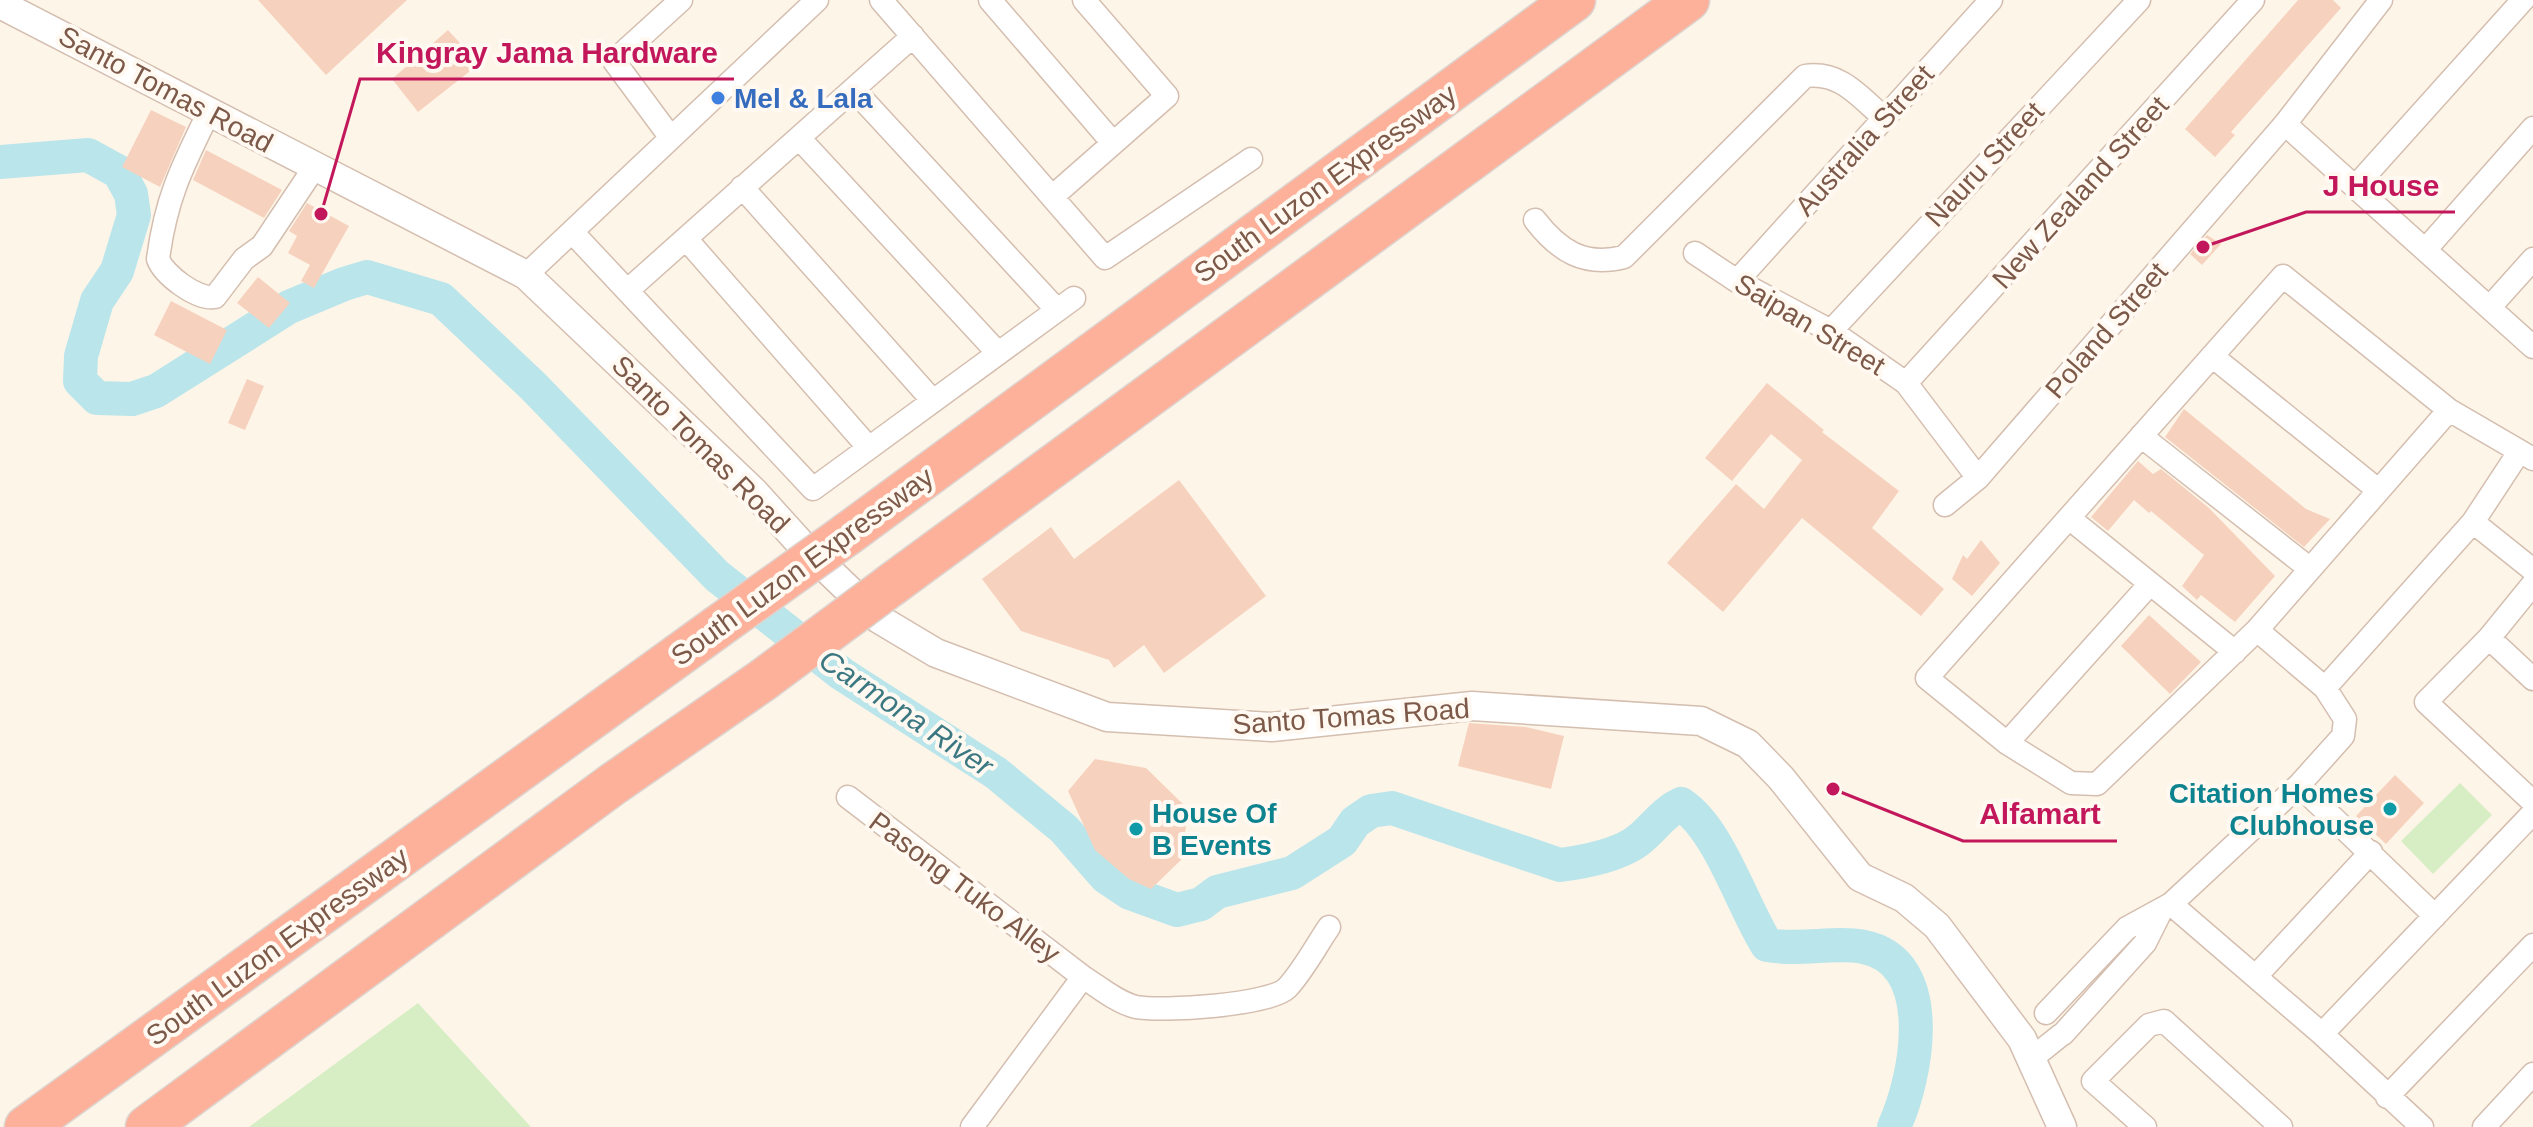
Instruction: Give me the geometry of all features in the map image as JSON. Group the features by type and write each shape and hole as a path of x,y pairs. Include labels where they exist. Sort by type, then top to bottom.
{"highway":[{"name":"South Luzon Expressway","path":"26,1127 846,535 1574,0"},
{"path":"147,1127 613,784 763,680 1688,0"}],"street":[{"path":"671,138 614,61 681,0"},
{"path":"526,275 574,234 817,0"},
{"path":"881,0 1105,258 1251,159"},
{"path":"990,0 1113,143"},
{"path":"1052,197 1167,96 1084,0"},
{"name":"Australia Street","path":"1737,281 1991,0"},
{"name":"Nauru Street","path":"1831,331 2139,0"},
{"name":"New Zealand Street","path":"1906,383 2253,0"},
{"name":"Poland Street","path":"1945,505 1978,478 2285,124 2381,0"},
{"path":"2355,187 2523,0"},
{"name":"Santo Tomas Road","path":"0,4 526,275 754,492 801,544 879,619 936,653 1107,717 1178,724 1272,727 1472,706 1701,721 1748,744 1781,778 1860,877 1904,898 1937,926 2026,1049 2062,1127"},
{"path":"628,290 913,36"},
{"path":"1535,220 1549,239 1577,259 1607,262 1624,257 1805,76 1823,74 1839,79 1884,118"},
{"path":"574,234 813,489 1066,304 854,90"},
{"path":"210,110 173,183 164,213 158,259 169,276 202,296 215,297 244,259 262,246 314,168"},
{"path":"2285,124 2533,347"},
{"path":"2426,249 2533,128"},
{"path":"799,138 998,353"},
{"path":"742,187 933,401"},
{"path":"687,240 869,448"},
{"name":"Saipan Street","path":"1695,253 1737,281 1831,331 1906,383 1978,478"},
{"path":"2490,307 2533,259"},
{"path":"2325,688 2473,522 2526,455 2449,410 2283,276 1927,678 2007,743 2071,783 2097,784 2257,630 2449,410"},
{"path":"2212,356 2378,490"},
{"path":"2141,436 2309,568"},
{"path":"2069,518 2235,652"},
{"path":"2473,522 2533,570"},
{"path":"2533,584 2489,638 2426,702 2533,802"},
{"path":"2007,743 2149,585"},
{"path":"2026,1049 2062,1034 2145,943 2166,909 2299,785 2343,736 2345,719 2325,688 2257,630"},
{"path":"2489,638 2533,679"},
{"path":"2299,785 2435,916"},
{"name":"Pasong Tuko Alley","path":"848,797 1083,977 1125,1003 1148,1008 1187,1009 1271,996 1287,988 1329,927"},
{"path":"2322,1034 2533,813"},
{"path":"2256,976 2371,852"},
{"path":"2026,1049 2045,1014 2127,928 2166,909"},
{"path":"2166,909 2256,976 2422,1127"},
{"path":"2387,1097 2533,945"},
{"name":"Pasong Tuko Alley","path":"972,1127 1083,977"},
{"path":"2076,983 2093,1000"},
{"path":"2145,1127 2093,1081 2149,1025 2164,1021 2281,1127"},
{"path":"2484,1127 2533,1074"}],"green space":[{"path":"2460,783 2492,815 2433,874 2401,841"},
{"path":"418,1003 531,1127 249,1127"}],"building":[{"path":"258,0 407,0 326,75"},
{"path":"2298,0 2333,0 2341,8 2231,132 2235,135 2215,157 2185,129"},
{"path":"448,30 479,64 418,112 392,79"},
{"path":"151,110 186,127 160,187 122,167"},
{"path":"206,150 282,190 264,218 193,180"},
{"path":"307,203 349,226 314,288 301,281 310,265 288,253 297,236 289,231"},
{"path":"2207,235 2221,244 2202,265 2190,254"},
{"path":"258,277 290,303 269,328 237,303"},
{"path":"171,301 227,330 210,364 154,335"},
{"path":"247,379 264,386 245,430 228,423"},
{"path":"1767,383 1824,430 1822,432 1899,491 1872,528 1944,589 1921,616 1802,518 1723,612 1667,563 1736,484 1764,509 1802,460 1771,434 1732,481 1705,458"},
{"path":"2184,409 2306,509 2330,519 2304,547 2165,437"},
{"path":"2138,461 2153,474 2161,469 2209,508 2275,576 2235,622 2201,595 2197,600 2182,586 2204,555 2151,511 2149,513 2134,500 2108,531 2091,517"},
{"path":"1179,480 1266,596 1164,673 1144,645 1114,668 1109,660 1021,631 982,579 1051,527 1074,559"},
{"path":"1981,540 2000,563 1972,596 1952,579 1963,555 1967,559"},
{"path":"2149,615 2201,662 2170,694 2121,646"},
{"path":"1469,723 1526,727 1564,736 1551,789 1458,766"},
{"name":"House Of B Events","path":"1095,759 1146,768 1188,809 1182,859 1151,889 1129,879 1095,850 1068,791"},
{"name":"Citation Homes Clubhouse","path":"2395,775 2424,803 2386,844 2356,816"}],"waterway":[{"name":"Carmona River","path":"0,162 88,155 119,172 131,194 134,215 117,271 97,301 81,356 80,381 97,398 132,399 156,391 289,307 367,277 441,299 533,386 717,576 842,674 996,773 1064,829 1106,877 1130,893 1177,910 1201,904 1217,892 1292,873 1342,841 1355,822 1371,811 1392,808 1560,865 1625,849 1681,804 1695,816 1718,849 1767,945 1864,947 1888,957 1904,974 1913,997 1916,1024 1910,1080 1894,1127"}],"place":[{"name":"Mel & Lala","path":"718,98"},
{"name":"Kingray Jama Hardware","path":"321,214"},
{"name":"J House","path":"2203,247"},
{"name":"Alfamart","path":"1833,789"},
{"name":"Citation Homes Clubhouse","path":"2390,809"},
{"name":"House Of B Events","path":"1136,829"}]}
